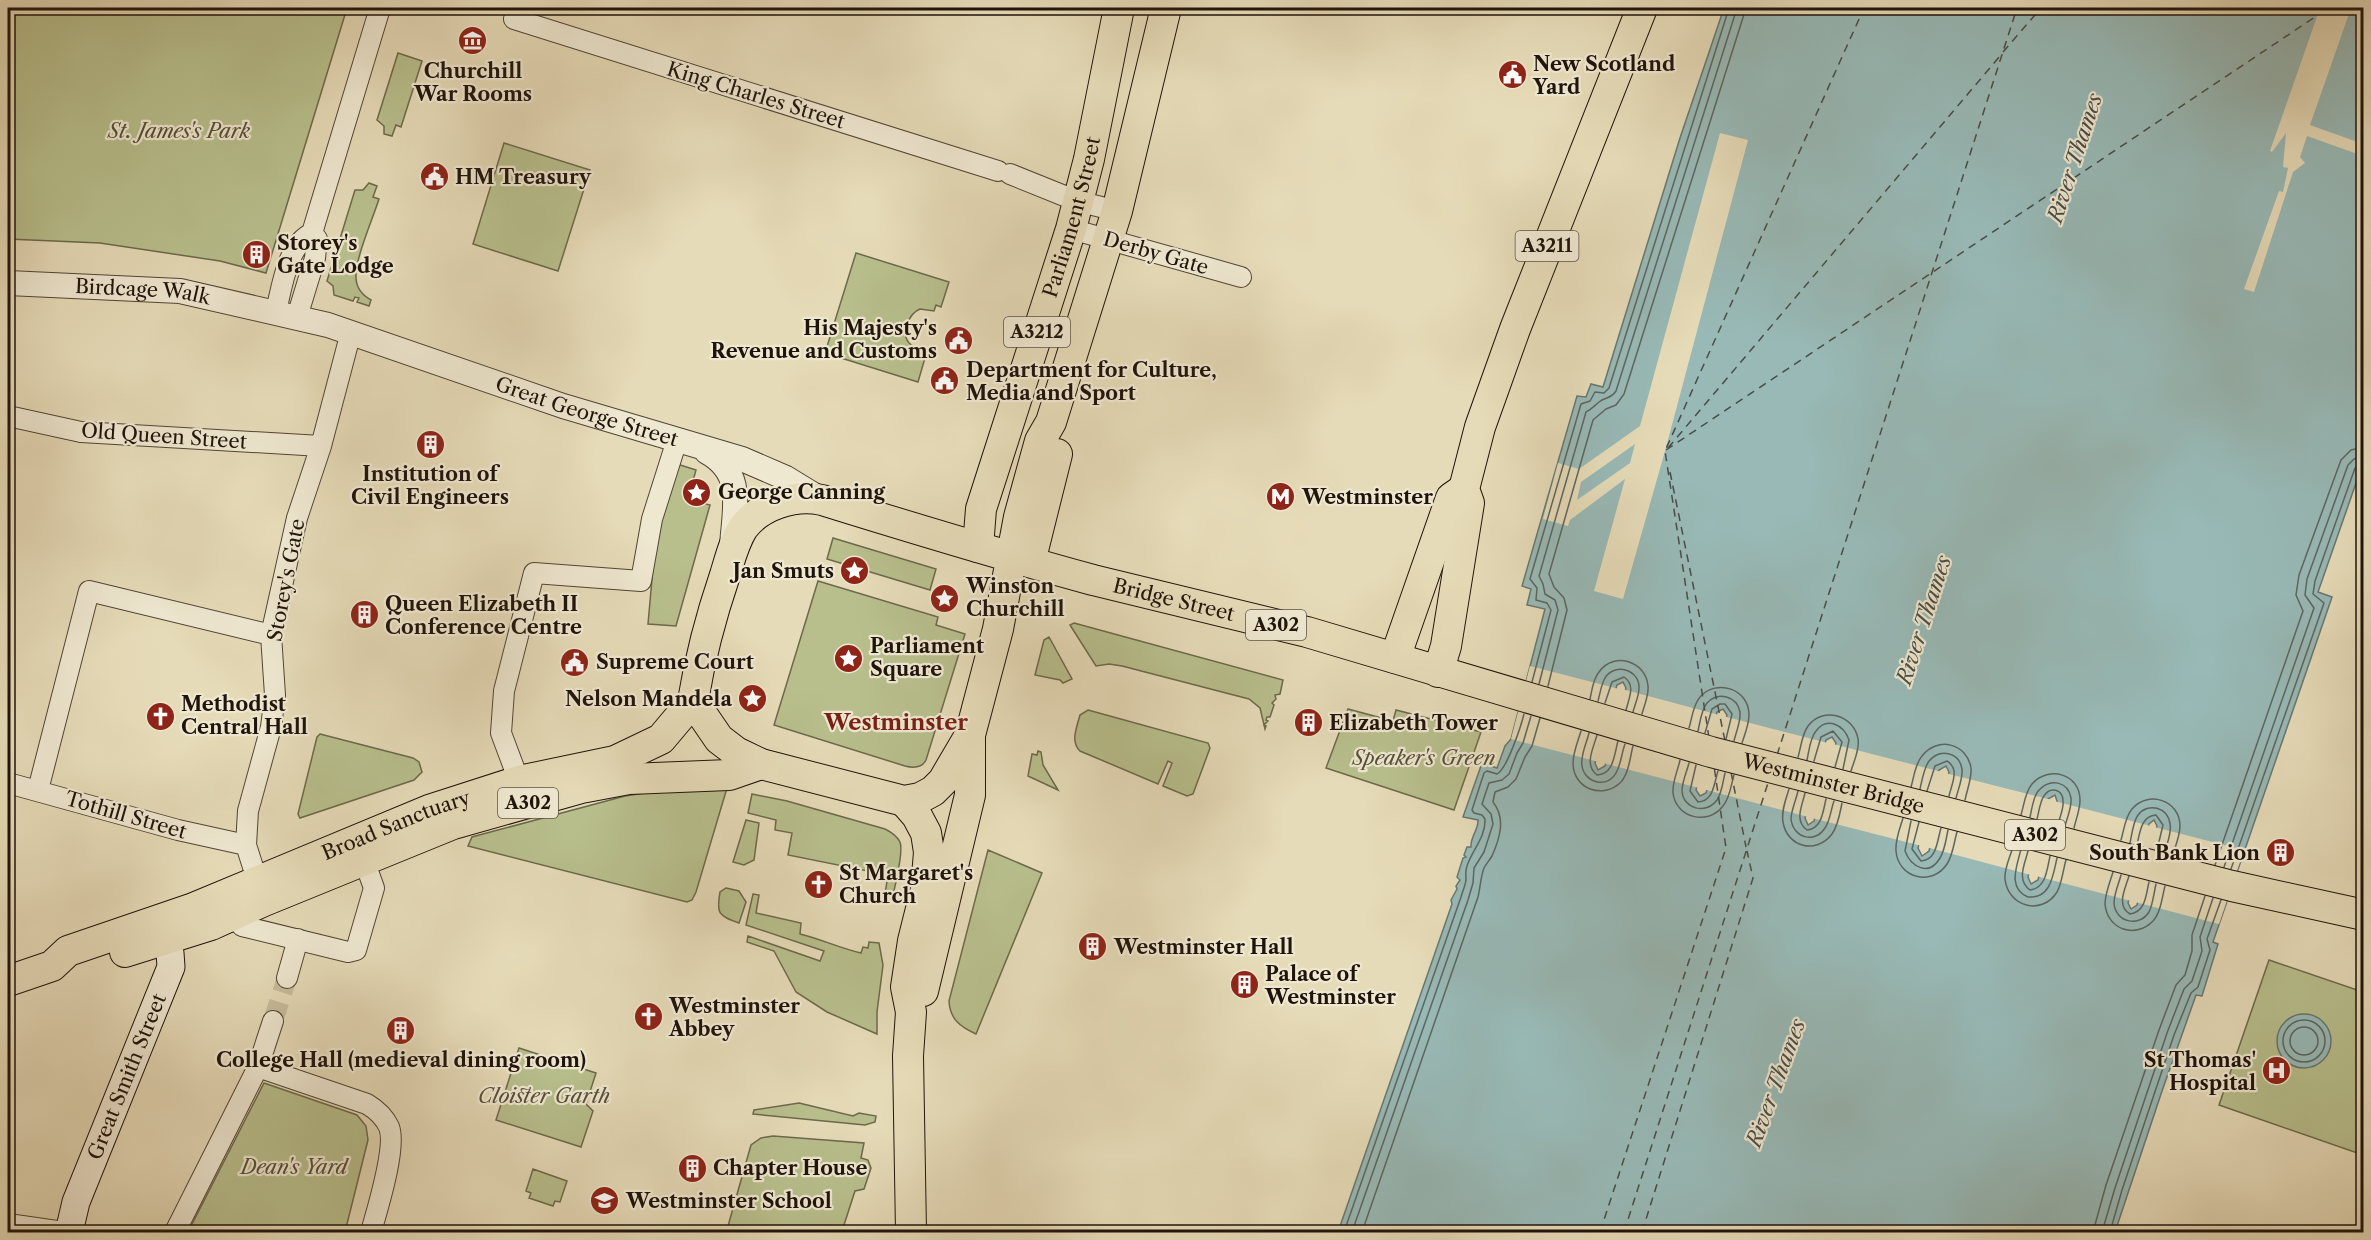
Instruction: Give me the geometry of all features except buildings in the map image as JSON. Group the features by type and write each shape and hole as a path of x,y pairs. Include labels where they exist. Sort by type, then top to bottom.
{"main road":[{"name":"A3211","path":"1438,672 1446,646 1469,503 1464,489 1480,427 1515,329 1642,8"},
{"name":"Parliament Street","path":"981,509 1074,215 1089,159 1117,16"},
{"name":"Parliament Street","path":"1017,564 1019,517 1040,441 1052,422 1117,211 1163,20"},
{"name":"A3211","path":"1395,658 1451,498 1464,489"},
{"name":"A302","path":"693,701 716,603 731,555 744,527 763,512 799,497 822,500"},
{"name":"Great George Street","path":"822,500 978,547 1017,564"},
{"name":"Great George Street","path":"892,522 912,518 940,521 959,520 981,509"},
{"name":"A3212","path":"978,547 981,509"},
{"name":"A302","path":"892,522 905,542 1017,564"},
{"name":"Bridge Street","path":"1017,564 1307,632 1438,672"},
{"path":"910,1012 923,991 970,795 970,735 1017,564"},
{"name":"Westminster Bridge","path":"1438,672 1711,752 2232,886 2364,915"},
{"path":"693,701 719,739 736,752 761,764 904,801 920,798 933,791 943,781 970,735"},
{"name":"Broad Sanctuary","path":"161,930 261,891 429,810 519,781 603,764 638,751 661,739 693,701"},
{"name":"Broad Sanctuary","path":"161,930 234,915 261,891 364,860 453,824 581,788 629,779 729,776 761,764"},
{"path":"904,801 917,816 926,833 929,852 926,889 913,941 906,987 910,1012 908,1087 911,1233"},
{"name":"A302","path":"8,981 52,966 68,951 161,930"},
{"name":"Great Smith Street","path":"69,1233 76,1202 168,978 171,960 161,930"}],"street":[{"path":"287,314 315,258 317,239 312,233 380,8"},
{"name":"King Charles Street","path":"514,20 1004,172 1074,215 1117,211"},
{"name":"Derby Gate","path":"1074,215 1107,240 1241,277"},
{"name":"Birdcage Walk","path":"8,283 180,291 287,314"},
{"name":"Great George Street","path":"287,314 351,332 563,406 742,459 786,478 822,500"},
{"name":"Storey's Gate","path":"261,891 246,845 248,811 271,727 276,689 271,635 297,518 321,446 351,332"},
{"name":"Old Queen Street","path":"8,416 81,432 321,446"},
{"path":"519,781 501,734 504,691 534,573 641,581 652,519 677,440"},
{"path":"700,448 727,467 734,483 736,498 731,555"},
{"path":"38,790 89,591 271,635"},
{"name":"Tothill Street","path":"8,783 178,830 246,845"},
{"path":"234,915 242,926 348,952 356,950 374,888 364,860"},
{"path":"287,978 298,939"},
{"path":"175,1233 258,1067 273,1021"},
{"path":"258,1067 367,1104 381,1114 390,1129 392,1147 371,1233"},
{"path":"8,1224 64,1233"}],"green space":[{"name":"St. James's Park","path":"8,8 347,8 266,273 220,261 100,243 8,239"},
{"path":"398,53 422,61 401,127 396,125 392,136 384,134 384,126 377,120"},
{"path":"504,143 590,170 558,271 473,244"},
{"path":"369,183 377,186 373,197 379,199 361,249 356,277 360,290 371,300 369,306 357,302 359,298 355,297 353,301 334,295 333,286 327,281 355,190 363,190"},
{"path":"856,253 949,282 941,307 936,305 934,311 920,309 907,323 906,339 915,347 927,351 918,382 825,353"},
{"path":"674,463 696,470 688,499 710,505 676,626 648,624 655,545"},
{"path":"833,538 936,569 930,590 827,559"},
{"path":"818,581 938,617 936,625 965,634 926,760 922,765 905,766 774,725"},
{"path":"1074,623 1283,680 1280,694 1275,695 1276,699 1272,703 1274,705 1270,717 1267,717 1268,721 1264,725 1260,708 1249,699 1122,666 1109,664 1096,666 1070,625"},
{"path":"1049,637 1072,679 1063,683 1060,680 1035,675 1044,640"},
{"name":"Speaker's Green","path":"1348,709 1393,721 1396,710 1481,732 1454,810 1326,768"},
{"path":"1088,710 1208,743 1210,748 1193,794 1187,796 1163,786 1172,763 1168,761 1158,784 1080,751 1075,743 1076,729 1080,715"},
{"path":"320,734 413,758 419,762 422,772 414,780 300,818 298,814 317,737"},
{"path":"1038,751 1041,752 1043,765 1058,790 1028,776 1032,754 1037,755"},
{"path":"727,788 696,892 692,900 687,902 468,846 472,837 625,796 671,789"},
{"path":"752,794 787,801 892,833 899,840 901,847 893,896 885,894 888,875 788,855 792,833 775,830 776,820 748,813"},
{"path":"746,820 759,823 754,860 744,865 733,862"},
{"path":"988,850 1042,873 976,1034 957,1022 949,1001"},
{"path":"726,888 739,891 746,902 739,923 720,913 718,905 720,892"},
{"path":"753,894 759,895 756,913 801,923 800,934 861,953 863,947 868,948 869,942 879,943 883,965 877,1012 877,1034 827,1012 796,992 774,951 747,942 748,936 820,961 824,951 746,925"},
{"path":"2269,960 2363,992 2363,1155 2219,1105"},
{"name":"Cloister Garth","path":"519,1048 596,1073 586,1104 593,1111 581,1147 496,1120"},
{"name":"Dean's Yard","path":"264,1083 357,1115 366,1126 368,1140 345,1232 188,1232"},
{"path":"799,1103 853,1116 859,1113 876,1116 875,1122 865,1125 753,1114 754,1110"},
{"path":"773,1136 864,1143 861,1158 868,1160 871,1168 864,1189 855,1191 844,1225 848,1232 731,1232 728,1226 751,1145 761,1138"},
{"path":"533,1169 567,1181 560,1202 555,1201 553,1206 529,1198 531,1193 526,1191"}],"water":[{"name":"River Thames","path":"1724,8 2363,8 2363,463 2318,592 2332,597 2213,942 2218,944 2202,996 2196,995 2115,1232 1338,1232 1452,904 1451,900 1460,880 1457,877 1463,858 1466,857 1464,855 1467,847 1471,847 1478,820 1463,817 1482,763 1497,768 1505,746 1511,739 1545,609 1527,605 1531,589 1522,586 1577,396 1586,397 1591,384 1603,387 1680,138","holes":["1623,682 1626,688 1605,766 1598,770 1595,763 1617,685","1723,709 1727,715 1706,793 1700,796 1696,790 1717,712","1832,737 1836,743 1814,821 1808,825 1805,818 1826,740","1946,766 1949,772 1929,851 1922,856 1918,848 1939,770","2055,795 2057,801 2038,880 2031,884 2028,877 2048,799","2154,820 2157,826 2137,905 2131,909 2128,903 2149,824"]},
{"path":"2299,1014 2309,1014 2323,1022 2329,1031 2331,1041 2329,1051 2323,1060 2309,1068 2299,1068 2282,1056 2277,1046 2277,1036 2289,1019"}],"pier":[{"path":"2320,8 2351,8 2310,125 2363,144 2363,156 2307,136 2300,157 2305,163 2293,172 2254,292 2244,289 2279,191 2283,192 2288,168 2283,167 2286,133 2272,152 2270,151"},
{"path":"1720,133 1748,140 1623,599 1594,591 1625,479 1570,520 1568,526 1543,519 1558,463 1579,469 1640,426","holes":["1635,444 1630,463 1577,500 1581,482"]},
{"path":"1530,666 1619,689 1599,762 1511,739"},
{"path":"1622,689 1719,715 1699,788 1603,763"},
{"path":"1723,716 1828,743 1808,817 1703,789"},
{"path":"1833,744 1942,772 1922,846 1812,818"},
{"path":"1945,773 2052,800 2031,875 1926,847"},
{"path":"2054,801 2151,826 2131,901 2036,876"},
{"path":"2154,827 2244,850 2219,924 2135,902"}],"ferry route":[{"path":"1709,738 1665,451 1864,8"},
{"path":"1777,755 2017,8"},
{"path":"2003,52 2041,8"},
{"path":"1666,450 2318,15 2320,8"},
{"path":"1668,448 2000,56"},
{"path":"1670,472 1725,741"},
{"path":"1600,1232 1726,848 1714,766"},
{"path":"1731,772 1746,847"},
{"path":"1624,1232 1768,783"},
{"path":"1642,1232 1753,878 1747,851"}],"tunnel":[{"path":"273,1021 287,978"}],"place":[{"name":"Churchill War Rooms","path":"473,40"},
{"name":"New Scotland Yard","path":"1512,75"},
{"name":"HM Treasury","path":"434,177"},
{"name":"Storey's Gate Lodge","path":"256,254"},
{"name":"His Majesty's Revenue and Customs","path":"958,340"},
{"name":"Department for Culture, Media and Sport","path":"945,381"},
{"name":"Institution of Civil Engineers","path":"430,444"},
{"name":"George Canning","path":"697,492"},
{"name":"Westminster","path":"1281,497"},
{"name":"Jan Smuts","path":"855,571"},
{"name":"Winston Churchill","path":"945,598"},
{"name":"Queen Elizabeth II Conference Centre","path":"364,615"},
{"name":"Parliament Square","path":"849,658"},
{"name":"Supreme Court","path":"575,662"},
{"name":"Nelson Mandela","path":"753,699"},
{"name":"Methodist Central Hall","path":"160,716"},
{"name":"Elizabeth Tower","path":"1308,723"},
{"name":"South Bank Lion","path":"2281,853"},
{"name":"St Margaret's Church","path":"818,884"},
{"name":"Westminster Hall","path":"1093,947"},
{"name":"Palace of Westminster","path":"1244,985"},
{"name":"Westminster Abbey","path":"648,1017"},
{"name":"College Hall (medieval dining room)","path":"401,1030"},
{"name":"St Thomas' Hospital","path":"2277,1071"},
{"name":"Chapter House","path":"692,1168"},
{"name":"Westminster School","path":"605,1201"}],"district":[{"name":"Westminster","path":"896,722"}]}
